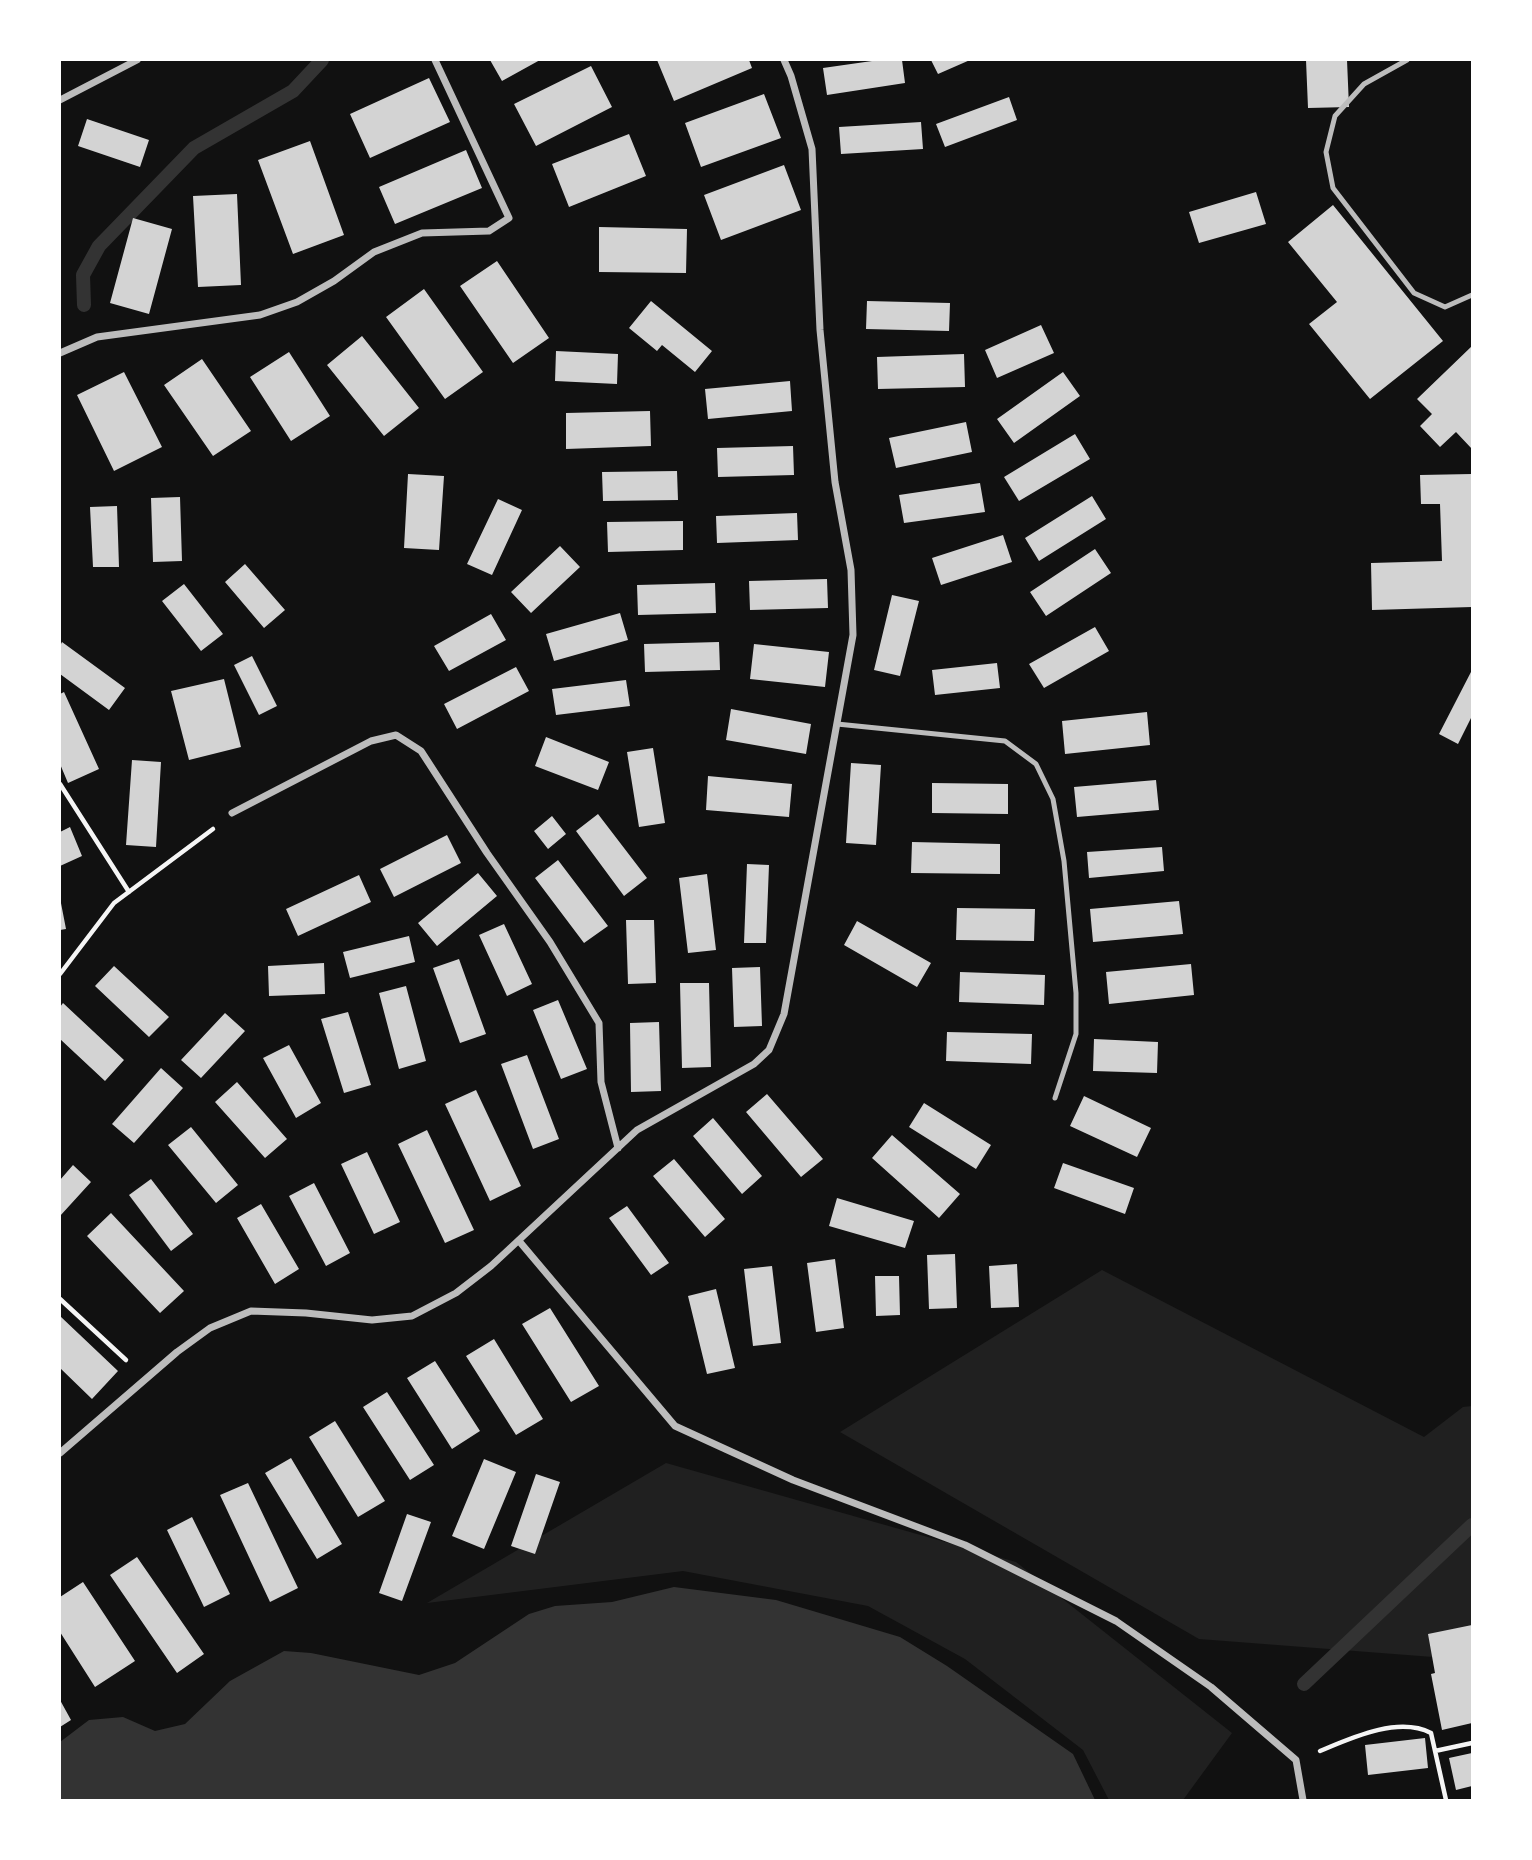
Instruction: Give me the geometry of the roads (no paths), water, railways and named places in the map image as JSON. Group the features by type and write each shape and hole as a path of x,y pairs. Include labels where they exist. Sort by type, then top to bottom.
{"street":[{"path":"60,100 137,60"},
{"path":"60,353 97,337 260,315 297,303 374,252 422,233 489,231 509,218 435,60"},
{"path":"60,1453 210,1328 251,1311 372,1320 412,1316 456,1293 519,1241 637,1130 754,1064 769,1050 784,1014 853,635 851,570 835,482 820,330 812,149 792,76 784,60"},
{"path":"232,813 371,741 396,735 415,746 550,942 599,1023 601,1082 618,1148"},
{"path":"519,1241 675,1426 793,1479 965,1545 1116,1621 1211,1688 1296,1760 1303,1801"}],"lane":[{"path":"1407,60 1364,84 1335,116 1326,152 1333,188 1414,293 1445,307 1472,295"},
{"path":"837,724 1005,741 1037,764 1053,799 1065,861 1076,993 1076,1034 1055,1098"}],"waterway":[{"path":"84,305 83,275 99,246 194,148 293,91 322,60"},
{"path":"1304,1684 1472,1525"}]}
